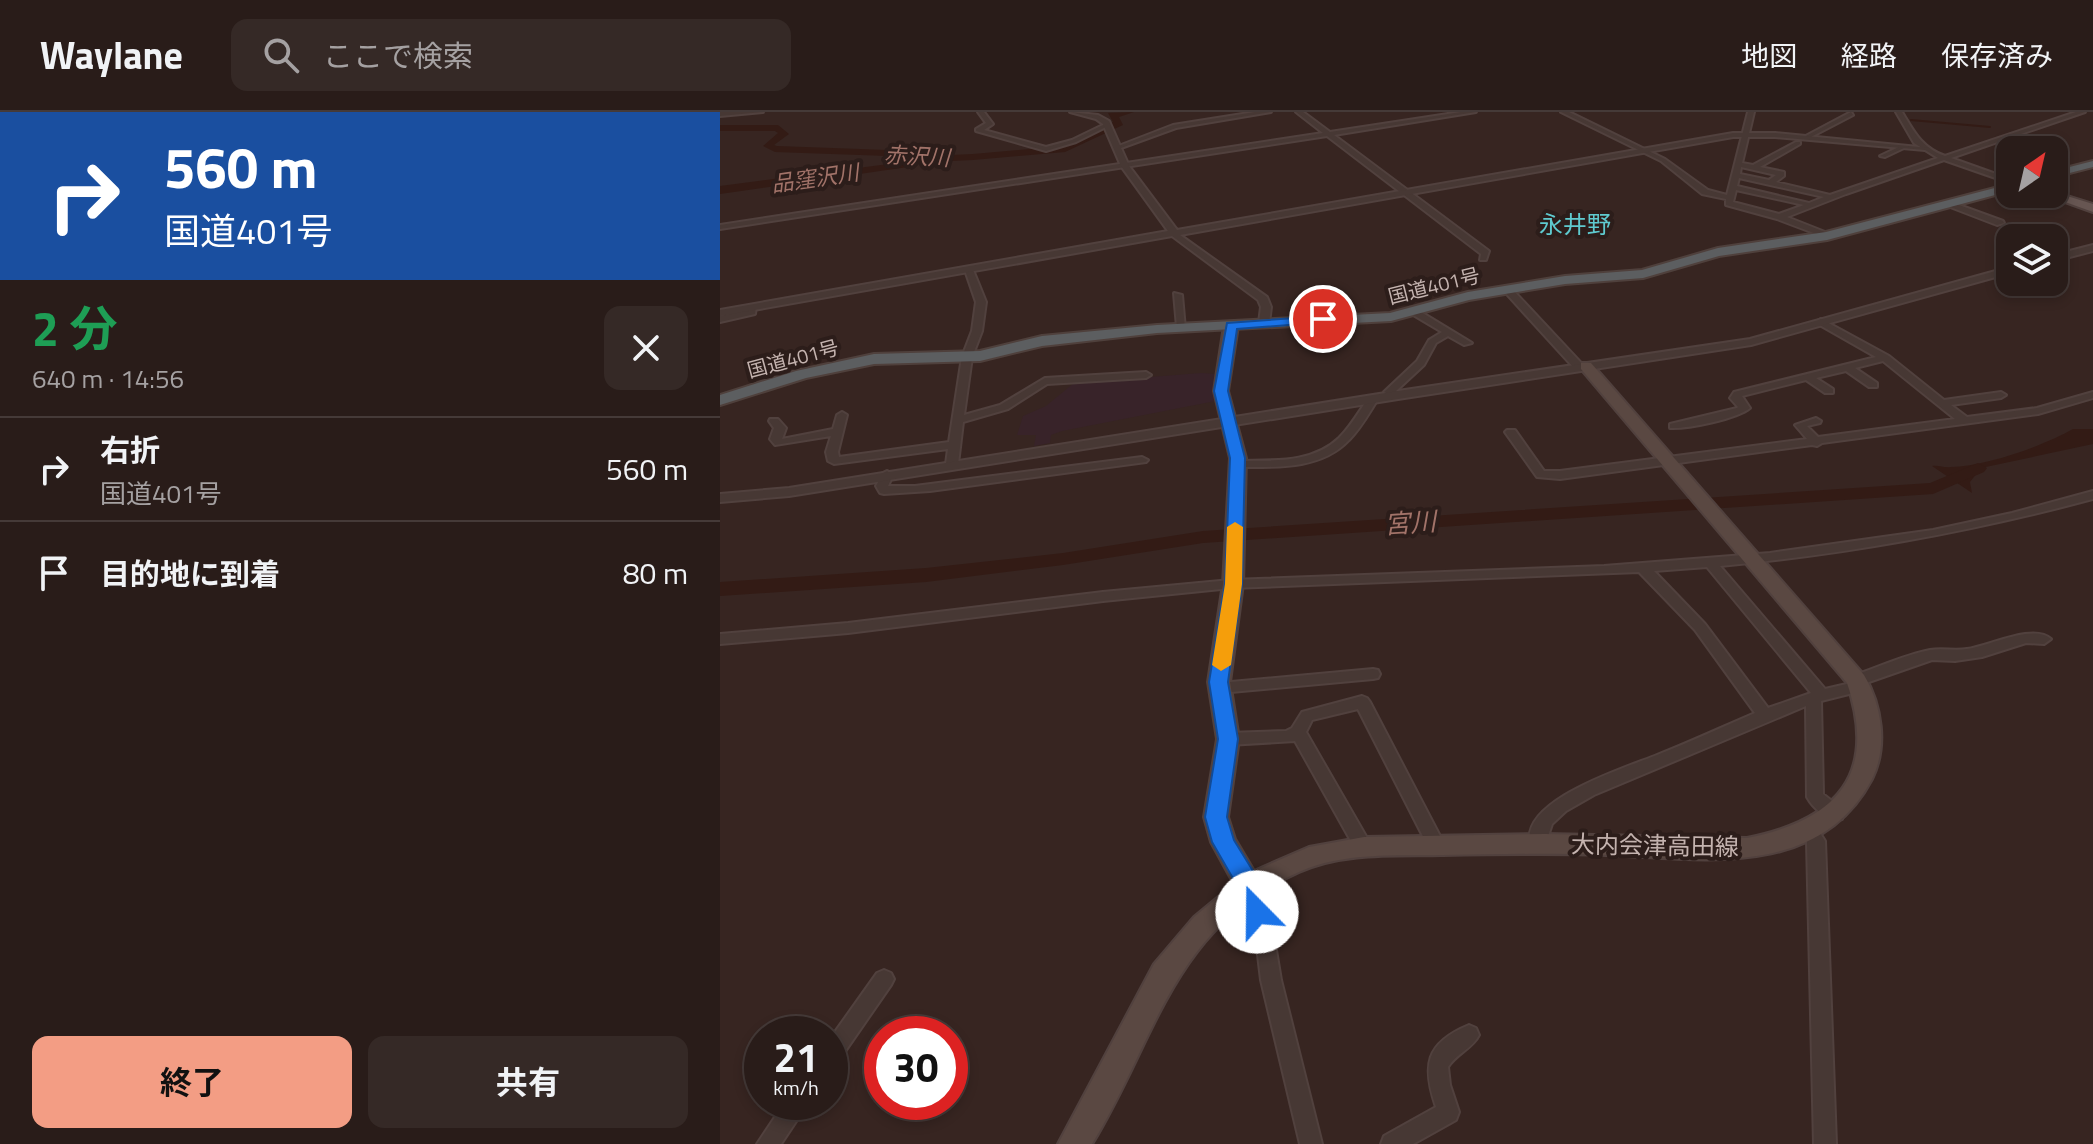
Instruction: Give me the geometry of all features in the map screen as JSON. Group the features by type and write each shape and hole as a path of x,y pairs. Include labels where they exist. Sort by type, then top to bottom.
{"highway":[{"path":"2068,170 2093,164"},
{"name":"国道401号","path":"720,399 802,374 862,361 967,357 1063,338 1182,327 1376,320 1452,299 1565,280 1643,274 1718,252 1827,236 1996,188"}],"main road":[{"path":"2068,200 2093,208"},
{"path":"1231,326 1221,391 1237,464 1233,584 1220,688 1228,739 1216,817 1223,842 1249,886"},
{"name":"大内会津高田線","path":"1074,1144 1165,971 1200,930 1249,886 1291,864 1362,845 1538,843 1749,848 1809,830 1836,814 1862,781 1870,759 1867,711 1859,683 1752,556 1582,366"}],"street":[{"path":"720,114 760,112"},
{"path":"981,112 990,124 978,130 1038,149 1058,146 1103,118"},
{"path":"1074,112 1103,118 1119,147 1125,166 1173,232 1263,299 1266,307 1264,323"},
{"path":"1119,147 1175,126 1268,112"},
{"path":"1299,112 1486,253 1483,258"},
{"path":"720,227 1473,112"},
{"path":"1564,112 1673,167 1705,192 1731,198"},
{"path":"1751,112 1729,203 1780,217 1827,236"},
{"path":"1899,112 1916,142 1942,158 1996,179"},
{"path":"1780,217 1942,158 2082,112"},
{"path":"1755,167 1820,129 1833,127 1851,114"},
{"path":"720,316 1173,232 1746,134 1801,141 1925,148"},
{"path":"1883,156 1903,147"},
{"path":"1739,164 1781,174 1770,183"},
{"path":"1736,175 1826,195"},
{"path":"1733,187 1805,203"},
{"path":"1948,203 2000,223"},
{"path":"2068,254 2093,248"},
{"path":"952,464 967,357 977,331 981,302 969,270"},
{"path":"720,498 789,492 952,464 1751,342 1996,274"},
{"path":"1507,289 1582,366"},
{"path":"1177,295 1182,327"},
{"path":"1413,311 1467,343"},
{"path":"1821,322 1885,358 1965,421"},
{"path":"1398,395 1389,392 1419,364 1432,342 1448,332"},
{"path":"1674,426 1703,417 1740,412 1745,408 1735,398 1736,395 1885,358"},
{"path":"1847,367 1873,385"},
{"path":"958,420 1004,407 1045,381 1146,375"},
{"path":"1808,377 1829,391"},
{"path":"1943,403 2001,395"},
{"path":"1511,432 1541,475 1670,464 1817,443 2053,408 2093,395"},
{"path":"1237,464 1298,461 1324,453 1341,442 1373,399"},
{"path":"842,415 831,457 834,461 954,445"},
{"path":"774,421 780,428 776,439 779,443 837,431"},
{"path":"1816,421 1800,425 1817,443"},
{"path":"887,475 882,486 884,490 932,488 1142,460"},
{"path":"720,639 859,627 1076,599 1233,584 1593,571 1823,552 1995,522 2093,495"},
{"path":"1709,561 1817,698 1815,797 1836,814"},
{"path":"1642,567 1700,627 1766,717"},
{"path":"1538,843 1539,829 1549,815 1591,790 1766,717 1931,655 1955,656 1982,652 2025,638 2044,639"},
{"path":"1220,688 1373,674"},
{"path":"1228,739 1289,737 1298,732 1307,716 1362,702 1436,845"},
{"path":"1298,732 1362,845"},
{"path":"1809,830 1816,841 1825,1144"},
{"path":"1249,886 1265,938 1271,980 1311,1144"},
{"path":"848,1030 884,979"},
{"path":"1392,1144 1448,1112 1435,1076 1436,1065 1445,1049 1469,1035"},
{"path":"768,1144 785,1120"}],"shaded area":[{"path":"1217,374 1221,400 1062,431 1051,435 1050,443 1034,446 1036,435 1017,435 1023,416 1046,406 1074,383"},
{"path":"2073,429 2093,429 2093,444 1981,468 1970,482 1972,493 1932,466 1965,466 1997,459"}],"waterway":[{"name":"赤沢川","path":"720,128 778,128 784,134 768,146 775,149 888,153 930,159 1065,149 1119,123 1112,115 1129,112"},
{"path":"1911,120 1990,127"},
{"name":"品窪沢川","path":"720,190 904,165"},
{"name":"宮川","path":"720,589 926,575 1063,559 1203,537 1933,488 1978,468"}],"slow traffic":[{"path":"1221,665 1233,584 1235,527"}],"district":[{"name":"永井野","path":"1575,225"}],"route":[{"path":"1257,912 1249,886 1223,842 1216,817 1228,739 1219,682 1233,584 1238,458 1221,391 1231,326 1323,319"}]}
